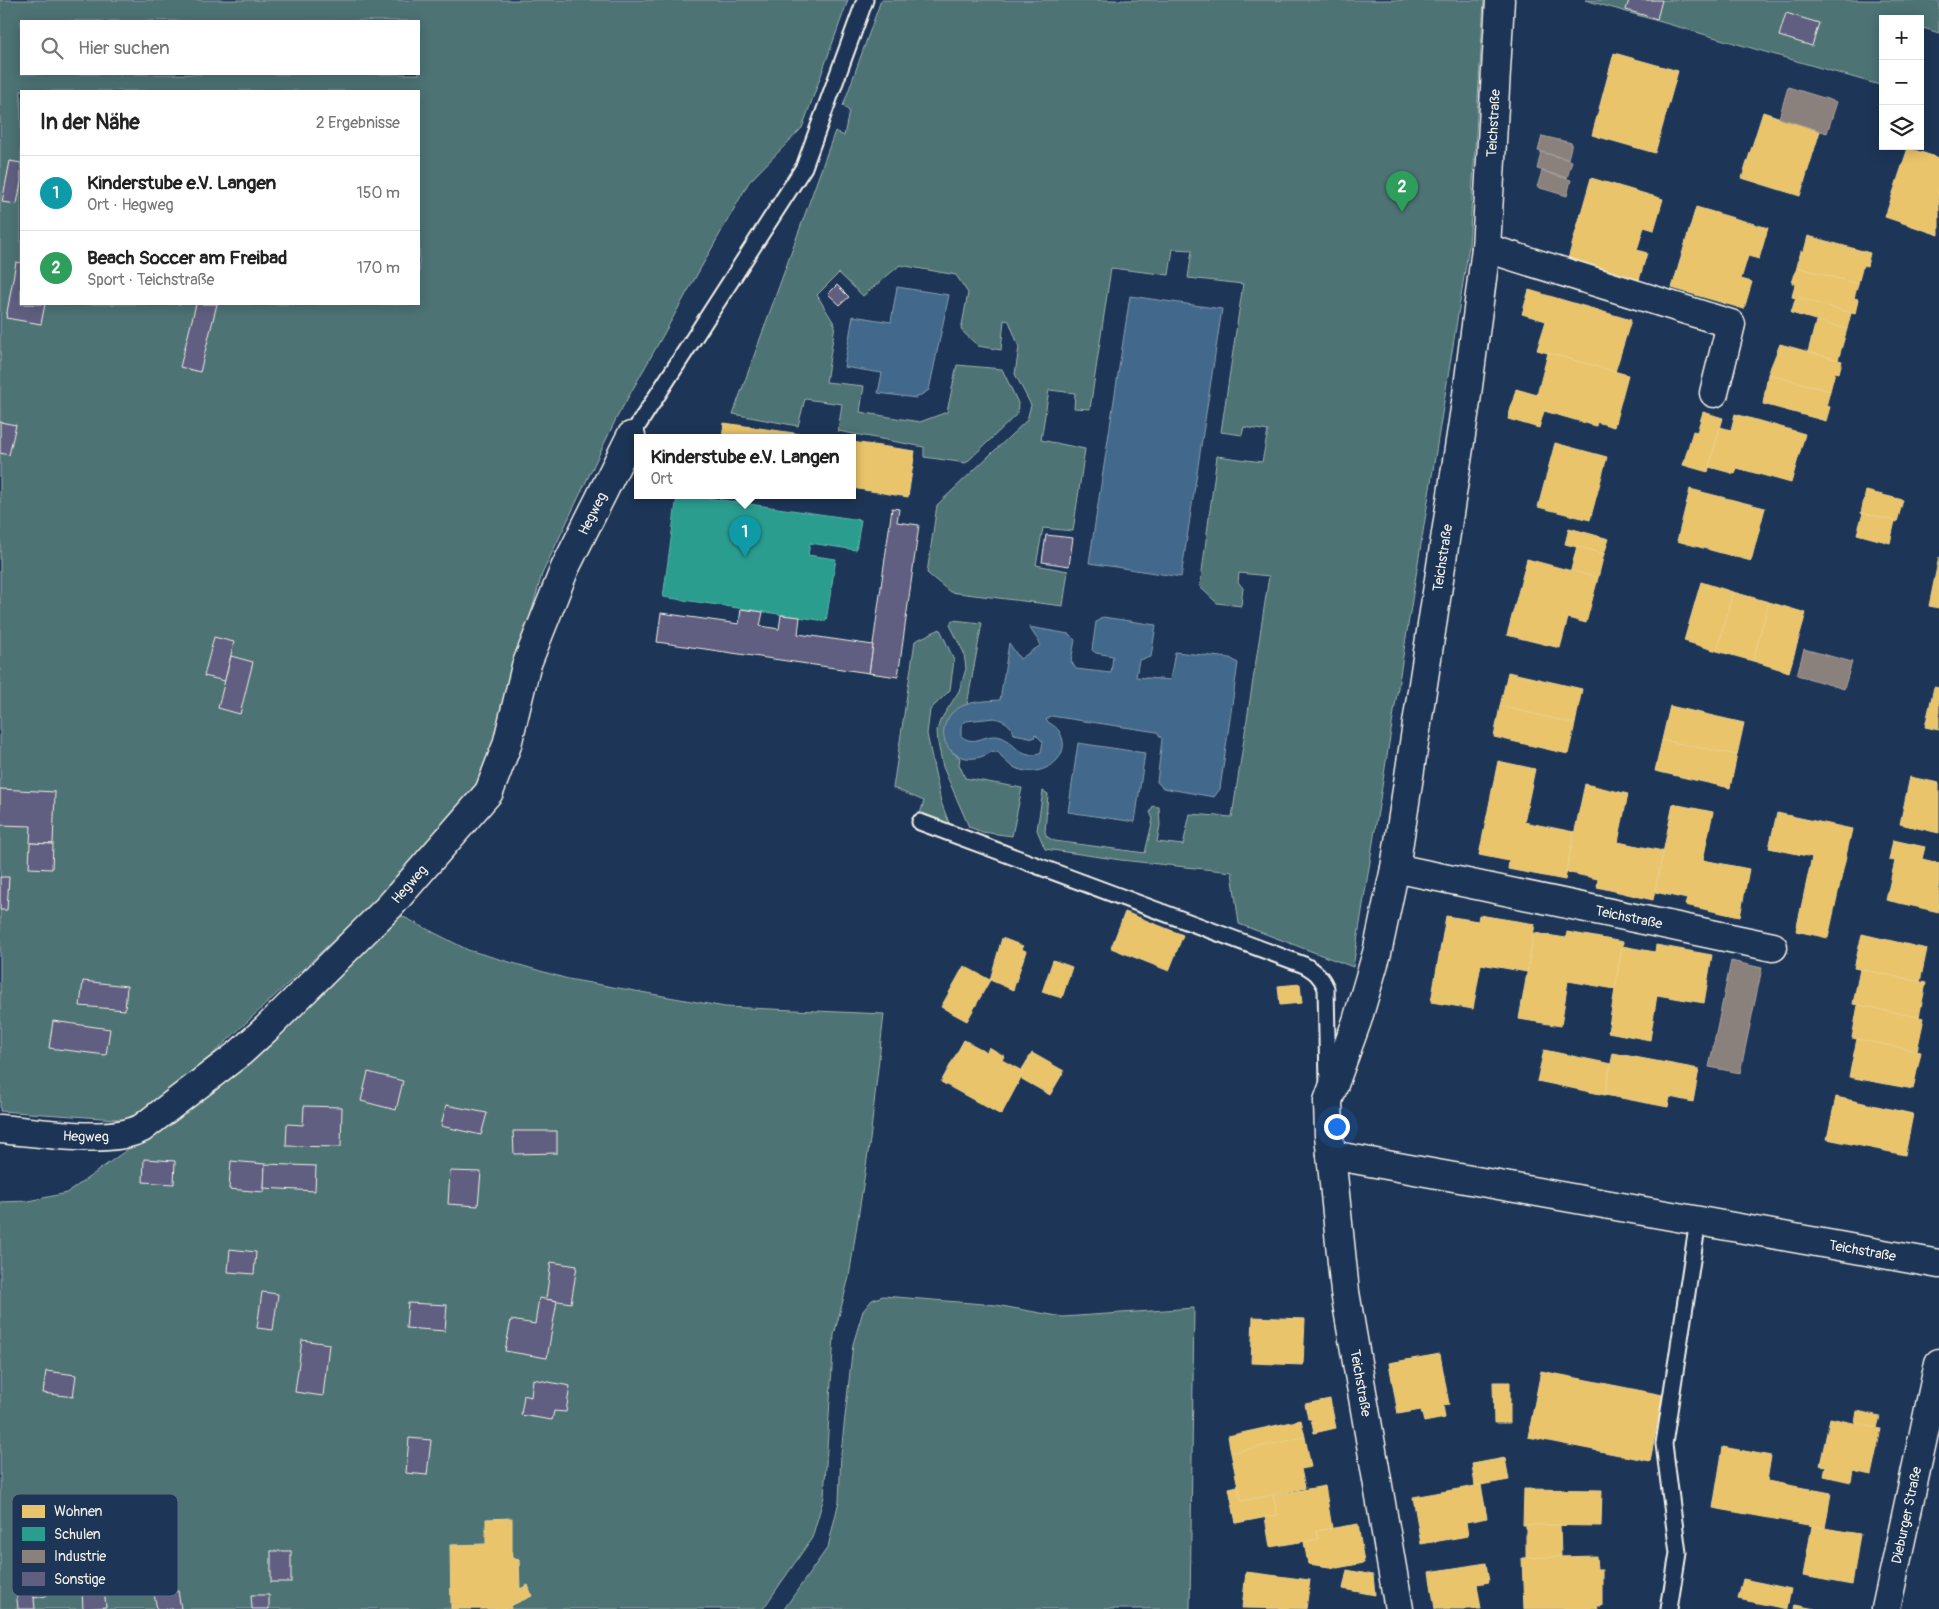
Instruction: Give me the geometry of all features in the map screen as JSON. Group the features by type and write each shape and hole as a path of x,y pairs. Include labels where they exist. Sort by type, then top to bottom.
{"street":[{"name":"Teichstraße","path":"1399,1609 1346,1292 1331,1155 1328,1101 1357,1021 1377,953 1395,868 1466,402 1486,248 1500,0"},
{"path":"1486,248 1731,324 1714,393"},
{"name":"Hegweg","path":"0,1128 97,1136 120,1136 142,1128 241,1052 390,906 489,792 507,745 530,657 565,568 631,436"},
{"name":"Teichstraße","path":"1395,868 1774,947"},
{"name":"Teichstraße","path":"1331,1155 1939,1264"},
{"name":"Dieburger Straße","path":"1886,1609 1934,1416 1939,1363"}],"lane":[{"path":"631,436 804,167 865,0"},
{"path":"920,822 1304,965 1314,971 1322,979 1326,988 1328,1101"},
{"path":"1669,1609 1678,1553 1664,1444 1698,1221"}],"green space":[{"path":"0,0 848,0 802,128 749,182 616,419 542,574 486,774 394,883 213,1054 131,1120 0,1111"},
{"path":"881,0 1484,0 1469,246 1353,967 1239,924 1232,872 1121,860 1045,849 1037,830 1043,791 1048,794 1045,832 1047,837 1055,841 1145,853 1153,819 1150,812 1153,806 1159,807 1160,825 1157,842 1183,845 1190,814 1232,817 1269,576 1239,573 1238,582 1243,588 1241,606 1217,603 1200,587 1217,456 1262,462 1268,431 1244,427 1242,435 1221,432 1243,284 1188,278 1192,250 1173,249 1169,275 1111,268 1090,409 1074,408 1075,393 1049,390 1041,440 1085,449 1073,531 1043,528 1036,565 1068,571 1063,606 950,592 927,573 937,505 1027,420 1031,405 1015,374 1019,347 1009,321 1004,320 1001,350 978,346 961,330 968,293 956,275 900,265 863,296 839,273 817,295 835,325 826,382 864,386 860,412 920,422 947,412 957,365 1002,369 1018,403 1017,414 966,463 924,457 924,447 838,431 842,404 805,399 798,426 733,414 835,131 844,136 849,111 843,106"},
{"path":"1585,0 1939,0 1939,33 1924,28 1924,15 1879,15 1879,85"},
{"path":"952,620 982,623 967,705 952,713 951,751 960,758 959,764 965,778 1022,788 1012,836 982,832 969,827 943,767 937,730 940,721 959,691 966,669 964,653 950,625"},
{"path":"940,629 954,660 950,690 930,710 927,734 941,802 953,833 919,817 924,801 893,788 915,641"},
{"path":"394,912 468,950 568,979 725,1007 884,1014 870,1140 849,1277 834,1335 824,1497 812,1538 763,1609 0,1609 0,1202 29,1201 67,1193 153,1131"},
{"path":"883,1296 996,1305 1063,1317 1194,1308 1190,1609 784,1609 828,1547 839,1501 841,1453 853,1344 863,1311 872,1300"}],"water":[{"path":"897,287 949,295 929,390 916,398 878,393 882,373 844,367 853,316 891,322"},
{"path":"1130,296 1222,309 1181,577 1089,563"},
{"path":"1103,617 1156,625 1151,657 1139,660 1136,677 1170,680 1175,652 1230,658 1238,663 1220,789 1214,797 1163,788 1157,782 1162,739 1157,732 1051,716 1046,720 1056,727 1060,733 1063,744 1061,754 1054,763 1033,771 1021,770 1009,764 999,753 993,751 981,757 969,758 959,756 951,751 946,743 944,734 945,724 951,714 961,706 974,702 1000,700 1009,643 1020,659 1041,645 1029,627 1069,634 1075,640 1071,661 1076,669 1111,673 1113,656 1096,653 1092,650 1096,622","holes":["994,718 1004,721 1009,725 1014,734 1034,738 1035,734 1043,742 1041,752 1029,755 1019,751 1001,737 990,736 971,741 961,736 961,726 966,721"]},
{"path":"1078,743 1145,753 1135,822 1068,812"}],"building: Wohnen":[{"path":"1614,53 1678,71 1655,153 1592,135"},
{"path":"1763,112 1820,131 1800,196 1742,178"},
{"path":"1907,150 1914,150 1939,158 1939,235 1885,217"},
{"path":"1591,178 1663,199 1654,230 1644,227 1637,250 1647,253 1639,280 1568,259"},
{"path":"1696,207 1768,228 1759,259 1748,256 1741,279 1752,282 1744,309 1672,288"},
{"path":"1808,236 1870,253 1867,266 1863,265 1858,284 1797,267 1801,251 1804,251"},
{"path":"1797,267 1858,284 1854,298 1858,299 1855,314 1792,297 1795,284 1792,283"},
{"path":"1529,290 1631,320 1615,372 1537,350 1546,321 1522,314"},
{"path":"1796,297 1851,313 1847,329 1791,313"},
{"path":"1816,321 1847,329 1838,360 1808,352"},
{"path":"1780,344 1842,361 1839,373 1835,372 1830,391 1768,374"},
{"path":"1548,353 1628,375 1614,427 1597,422 1596,426 1544,411 1539,428 1508,419 1516,389 1537,395"},
{"path":"1768,374 1830,391 1826,406 1830,407 1826,421 1763,404"},
{"path":"1703,412 1723,418 1708,472 1683,465 1693,431 1697,432"},
{"path":"1735,414 1805,434 1791,483 1737,468 1735,474 1709,467 1720,427 1731,430"},
{"path":"724,423 801,434 723,434"},
{"path":"856,443 915,451 908,497 856,489"},
{"path":"1555,443 1607,457 1590,520 1538,507"},
{"path":"1690,489 1765,508 1751,561 1677,541"},
{"path":"1866,491 1903,500 1897,522 1861,513"},
{"path":"1863,513 1895,521 1890,543 1857,534"},
{"path":"1569,528 1609,539 1604,554 1565,544"},
{"path":"1577,546 1604,554 1598,578 1571,570"},
{"path":"1939,557 1939,608 1929,606"},
{"path":"1527,559 1598,578 1586,623 1568,618 1560,648 1507,635"},
{"path":"1701,582 1733,592 1717,651 1684,641"},
{"path":"1733,592 1769,602 1753,661 1717,651"},
{"path":"1769,602 1806,613 1789,672 1753,661"},
{"path":"1508,672 1582,689 1575,724 1500,706"},
{"path":"1934,687 1939,688 1939,730 1925,727"},
{"path":"1500,706 1575,724 1568,754 1494,737"},
{"path":"1670,706 1744,723 1737,755 1662,740"},
{"path":"1662,740 1737,755 1730,788 1655,771"},
{"path":"1498,761 1535,769 1524,822 1574,832 1565,880 1508,869 1509,861 1479,855"},
{"path":"1910,777 1939,783 1939,833 1900,824"},
{"path":"1585,784 1628,794 1618,842 1663,851 1653,900 1597,887 1598,879 1566,872"},
{"path":"1673,804 1713,812 1703,860 1749,869 1740,917 1685,905 1687,899 1655,892"},
{"path":"1777,813 1852,829 1828,938 1796,931 1812,857 1769,848"},
{"path":"1893,840 1925,847 1922,859 1939,863 1939,912 1886,900 1895,861 1889,860"},
{"path":"1125,912 1183,935 1169,971 1111,948"},
{"path":"1479,915 1535,924 1527,972 1481,964 1473,1009 1431,1002 1446,916 1478,921"},
{"path":"1567,932 1623,942 1615,989 1568,981 1561,1026 1519,1019 1534,933 1566,938"},
{"path":"1862,934 1927,949 1920,982 1854,968"},
{"path":"1002,938 1023,946 1021,949 1026,951 1013,990 990,980"},
{"path":"1656,945 1712,955 1704,1003 1657,995 1650,1040 1608,1032 1622,946 1655,952"},
{"path":"1053,960 1072,967 1062,998 1042,992"},
{"path":"964,966 990,980 967,1021 941,1007"},
{"path":"1860,969 1926,983 1919,1017 1853,1004"},
{"path":"1300,984 1302,1003 1280,1005 1278,986"},
{"path":"1858,1005 1924,1018 1917,1051 1852,1038"},
{"path":"1857,1039 1921,1052 1913,1089 1849,1077"},
{"path":"964,1040 987,1052 989,1047 1004,1056 1002,1060 1024,1072 1001,1115 941,1082"},
{"path":"1544,1050 1611,1064 1605,1095 1537,1081"},
{"path":"1032,1053 1064,1071 1050,1095 1020,1078 1024,1072 1021,1071"},
{"path":"1613,1053 1699,1069 1693,1102 1670,1097 1668,1107 1605,1095"},
{"path":"1836,1097 1913,1114 1905,1155 1827,1139"},
{"path":"1253,1317 1305,1319 1303,1365 1251,1363"},
{"path":"1440,1354 1449,1404 1443,1405 1445,1418 1424,1422 1421,1410 1398,1414 1389,1363"},
{"path":"1541,1371 1663,1395 1650,1461 1528,1437"},
{"path":"1493,1382 1510,1382 1510,1423 1494,1423"},
{"path":"1330,1399 1336,1428 1314,1433 1311,1419 1308,1419 1305,1404"},
{"path":"1857,1411 1880,1416 1877,1428 1855,1423"},
{"path":"1830,1418 1881,1429 1871,1475 1853,1471 1851,1482 1824,1476 1826,1466 1820,1465"},
{"path":"1301,1420 1305,1437 1231,1453 1228,1436"},
{"path":"1305,1437 1311,1467 1301,1469 1305,1488 1241,1501 1231,1453"},
{"path":"1723,1447 1771,1456 1767,1481 1831,1493 1825,1528 1713,1508"},
{"path":"1505,1458 1509,1480 1475,1486 1472,1464"},
{"path":"1481,1485 1487,1518 1466,1522 1468,1536 1421,1544 1413,1497"},
{"path":"1238,1486 1241,1501 1273,1495 1278,1515 1236,1523 1229,1488"},
{"path":"1325,1486 1332,1528 1316,1531 1318,1539 1270,1547 1265,1517 1278,1515 1273,1495"},
{"path":"1524,1489 1602,1490 1601,1526 1523,1525"},
{"path":"512,1518 512,1558 519,1560 520,1589 528,1585 532,1596 510,1606 511,1609 451,1609 450,1545 486,1544 486,1519"},
{"path":"1358,1524 1364,1563 1337,1568 1308,1564 1304,1542 1318,1539 1316,1531"},
{"path":"1526,1525 1560,1525 1561,1557 1526,1558"},
{"path":"1812,1526 1860,1534 1852,1585 1803,1576"},
{"path":"1596,1556 1597,1570 1602,1570 1602,1606 1597,1606 1598,1609 1524,1609 1522,1558"},
{"path":"1486,1563 1489,1582 1477,1584 1481,1609 1435,1609 1429,1572"},
{"path":"1347,1570 1373,1575 1375,1595 1343,1589"},
{"path":"1246,1572 1310,1580 1306,1609 1242,1608"},
{"path":"1743,1579 1791,1589 1787,1609 1738,1599"},
{"path":"1795,1605 1815,1609 1794,1609"}],"building: Schulen":[{"path":"677,499 715,499 861,520 856,550 810,543 808,555 836,559 826,621 663,597"}],"building: Industrie":[{"path":"1788,87 1837,102 1827,133 1779,118"},
{"path":"1542,136 1572,143 1568,159 1538,151"},
{"path":"1541,152 1572,161 1567,178 1537,169"},
{"path":"1542,171 1571,180 1567,196 1537,187"},
{"path":"1804,649 1852,662 1844,689 1797,675"},
{"path":"1731,961 1762,968 1740,1073 1709,1067"}],"building: Sonstige":[{"path":"1629,0 1662,0 1657,19 1626,10"},
{"path":"1786,13 1819,23 1812,46 1779,36"},
{"path":"10,161 20,163 20,188 17,204 2,202"},
{"path":"16,262 20,263 20,305 45,305 41,324 6,318"},
{"path":"837,285 849,297 840,305 828,294"},
{"path":"196,305 217,305 200,372 180,367"},
{"path":"0,422 16,425 9,455 0,453"},
{"path":"892,508 899,509 897,522 919,525 898,677 869,673"},
{"path":"1046,535 1073,538 1069,566 1042,562"},
{"path":"741,609 763,612 760,626 779,629 781,615 800,617 798,634 873,645 869,673 657,642 661,613 739,624"},
{"path":"214,637 234,642 225,681 204,676"},
{"path":"231,656 253,662 240,714 218,708"},
{"path":"0,789 55,792 53,844 30,843 31,826 0,825"},
{"path":"30,843 53,844 52,869 29,868"},
{"path":"0,877 9,877 7,910 0,910"},
{"path":"83,981 127,986 125,1010 80,1006"},
{"path":"53,1021 110,1029 106,1055 49,1048"},
{"path":"368,1072 403,1081 396,1110 361,1101"},
{"path":"446,1105 487,1113 481,1135 441,1126"},
{"path":"304,1106 342,1107 341,1147 286,1146 287,1124 303,1125"},
{"path":"513,1131 557,1131 557,1153 514,1154"},
{"path":"144,1159 175,1161 174,1184 143,1182"},
{"path":"231,1161 265,1164 264,1192 229,1189"},
{"path":"265,1164 316,1166 315,1191 264,1188"},
{"path":"450,1171 481,1172 478,1206 448,1204"},
{"path":"230,1249 256,1252 254,1274 228,1272"},
{"path":"551,1262 577,1266 571,1303 546,1299"},
{"path":"262,1292 278,1294 273,1330 257,1328"},
{"path":"539,1298 557,1301 547,1358 505,1351 511,1320 535,1324"},
{"path":"408,1303 447,1305 445,1331 406,1328"},
{"path":"302,1340 329,1344 323,1396 295,1392"},
{"path":"46,1371 76,1375 73,1397 43,1393"},
{"path":"533,1379 570,1386 566,1412 554,1411 552,1420 521,1415 524,1395 531,1397"},
{"path":"409,1438 431,1440 427,1475 406,1473"},
{"path":"271,1551 291,1551 291,1582 271,1582"},
{"path":"178,1591 181,1609 157,1609 154,1596 178,1596"},
{"path":"251,1595 269,1595 269,1609 252,1609"},
{"path":"17,1596 34,1596 35,1609 18,1609"},
{"path":"82,1596 105,1596 106,1607 83,1609"}],"place":[{"name":"Beach Soccer am Freibad","path":"1402,212"},
{"name":"Kinderstube e.V. Langen","path":"745,557"}]}
